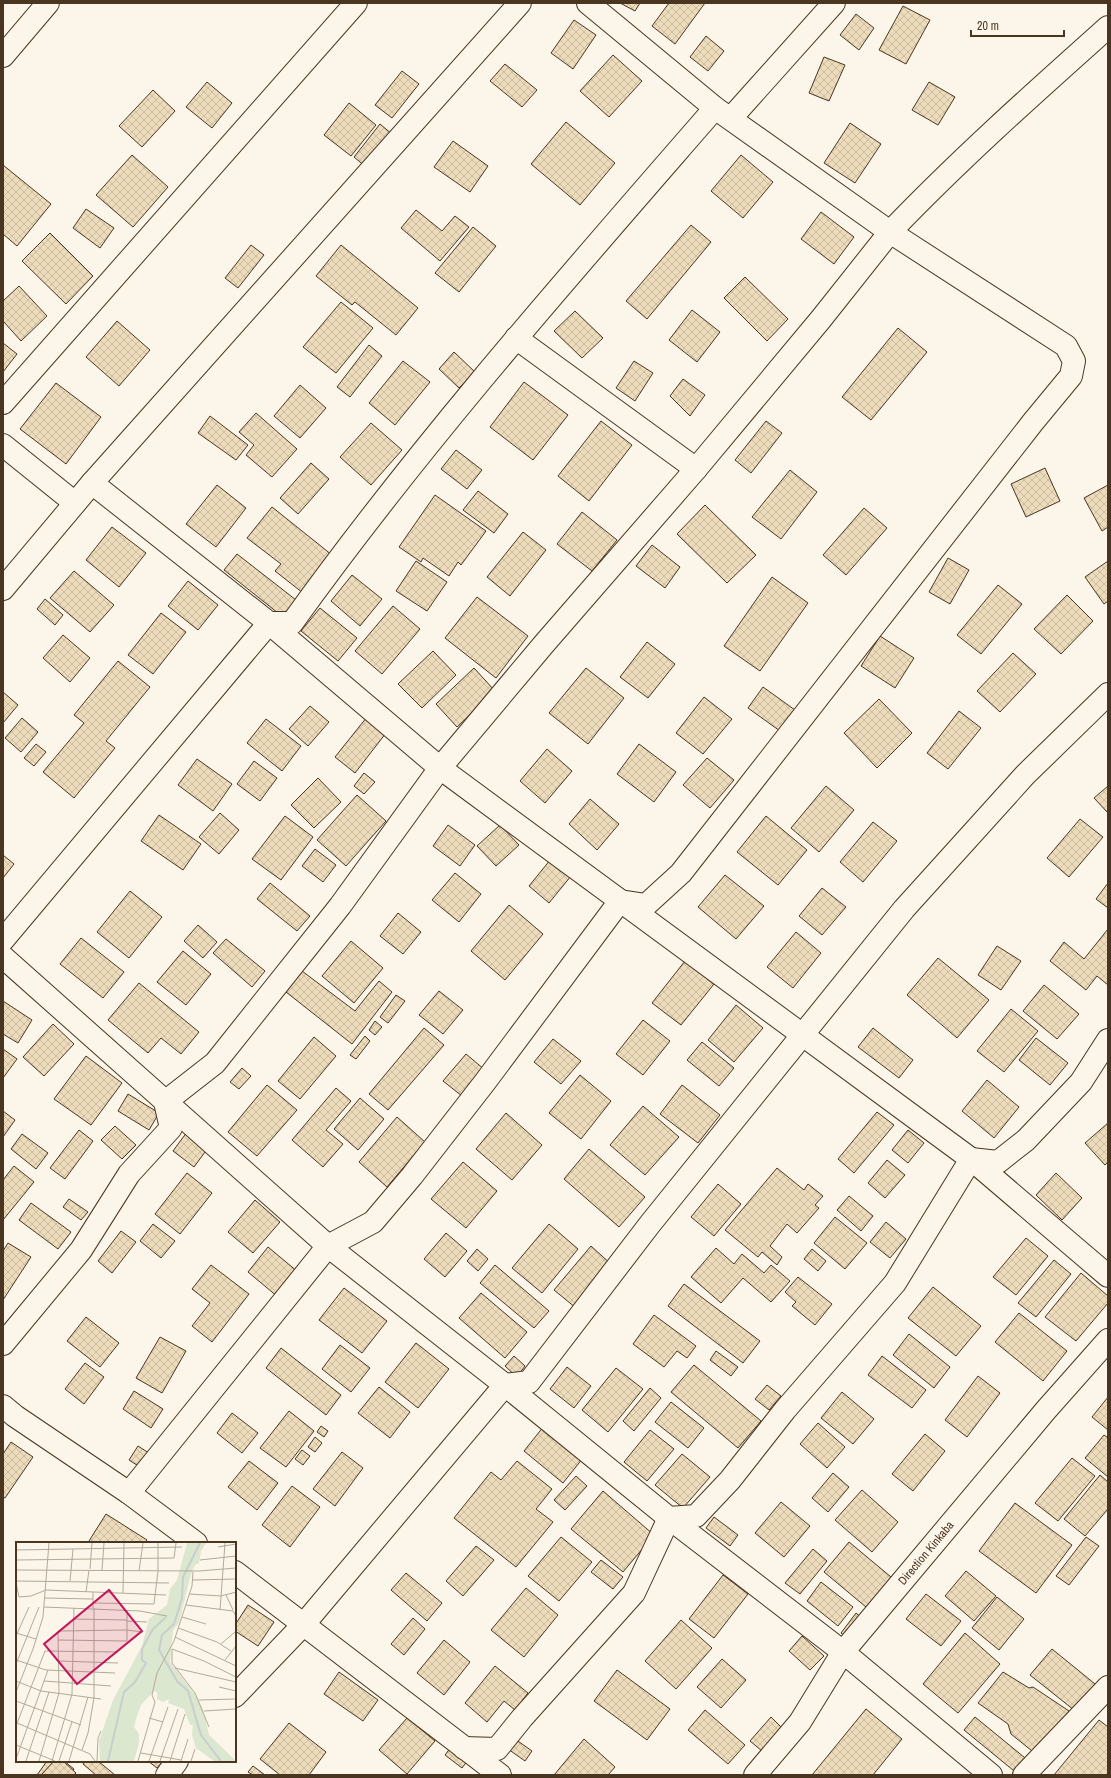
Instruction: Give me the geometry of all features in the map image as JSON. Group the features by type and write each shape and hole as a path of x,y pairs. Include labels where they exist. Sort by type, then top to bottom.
{"street":[{"path":"3,56 48,3"},
{"path":"3,403 356,3"},
{"path":"3,589 92,483 520,3"},
{"path":"588,3 723,113 890,232 1066,346 1074,361 1071,376 1033,422 681,873 646,904 620,902"},
{"path":"3,940 269,623 292,623 333,566 516,338 723,113 834,3"},
{"path":"165,1102 215,1063 340,906 440,768 544,644 696,469 821,319 890,232 946,174 1005,118 1108,27"},
{"path":"516,338 696,469"},
{"path":"3,445 75,503"},
{"path":"92,483 269,623 440,768 971,1159 1108,1276"},
{"path":"236,1695 304,1624 506,1385 529,1382 650,1224 904,909 1024,775 1108,694"},
{"path":"129,1493 328,1246 373,1222 412,1176 485,1082 620,902"},
{"path":"3,957 328,1246 506,1385 669,1518 843,1652 991,1775"},
{"path":"971,1159 998,1162 1026,1140 1081,1082 1108,1040"},
{"path":"3,1344 81,1250 129,1174 171,1128 165,1102"},
{"path":"669,1518 696,1516 730,1480 785,1410 895,1283 971,1159"},
{"name":"Direction Kinkaba","path":"755,1775 800,1722 843,1652 1046,1410 1108,1340"},
{"path":"3,1406 15,1416 129,1493 195,1542"},
{"path":"464,1748 497,1749 522,1718 634,1593 669,1518"},
{"path":"236,1573 500,1775"},
{"path":"1024,1775 1108,1687"},
{"path":"167,1775 176,1762"}],"building":[{"path":"620,3 640,3 635,11"},
{"path":"669,3 705,3 675,44 652,26"},
{"path":"903,6 930,20 906,64 879,50"},
{"path":"856,14 874,28 859,50 840,35"},
{"path":"574,20 596,35 573,69 551,53"},
{"path":"706,36 724,51 708,71 690,57"},
{"path":"613,55 642,81 609,117 580,91"},
{"path":"824,57 845,65 829,101 809,93"},
{"path":"505,64 537,90 522,107 490,81"},
{"path":"402,71 419,84 392,118 375,105"},
{"path":"207,82 232,103 212,128 186,107"},
{"path":"929,82 955,97 938,125 912,110"},
{"path":"153,90 175,111 142,147 119,126"},
{"path":"349,103 376,125 351,156 324,135"},
{"path":"566,122 615,163 580,205 531,164"},
{"path":"850,123 881,144 855,183 824,163"},
{"path":"380,124 393,135 367,168 354,157"},
{"path":"453,141 488,166 470,192 434,167"},
{"path":"132,155 168,187 133,227 96,195"},
{"path":"741,155 773,182 743,218 711,191"},
{"path":"3,165 51,204 17,246 3,234"},
{"path":"86,209 114,228 100,248 73,228"},
{"path":"416,210 442,231 455,216 469,227 440,261 401,228"},
{"path":"821,212 854,237 834,264 801,239"},
{"path":"691,225 711,242 647,319 626,301"},
{"path":"473,227 496,246 459,292 435,273"},
{"path":"50,233 93,276 66,304 22,261"},
{"path":"251,245 264,255 238,288 225,278"},
{"path":"341,245 418,308 396,335 355,302 352,305 316,276"},
{"path":"745,277 788,319 767,341 724,298"},
{"path":"19,286 47,316 21,341 3,321 3,301"},
{"path":"341,302 373,328 336,373 303,347"},
{"path":"692,310 720,332 697,362 669,340"},
{"path":"575,311 603,338 582,358 554,331"},
{"path":"117,321 150,350 119,386 86,357"},
{"path":"898,328 927,352 871,420 842,397"},
{"path":"3,343 17,354 3,372"},
{"path":"369,345 382,356 350,397 337,387"},
{"path":"454,352 475,372 459,388 439,369"},
{"path":"403,361 430,382 395,425 369,403"},
{"path":"634,361 653,373 635,401 616,388"},
{"path":"683,379 705,395 690,416 670,396"},
{"path":"524,382 568,415 533,460 490,427"},
{"path":"56,383 101,417 66,464 20,429"},
{"path":"300,385 326,408 300,438 274,416"},
{"path":"256,413 297,449 272,477 246,455 254,445 239,432"},
{"path":"210,416 248,445 236,460 198,433"},
{"path":"601,421 632,445 589,501 558,476"},
{"path":"766,421 782,433 751,473 735,460"},
{"path":"371,423 402,450 371,485 340,457"},
{"path":"456,450 482,470 467,489 441,469"},
{"path":"311,463 329,479 298,514 280,498"},
{"path":"1045,468 1060,501 1026,517 1011,484"},
{"path":"790,470 817,492 781,539 752,517"},
{"path":"217,485 246,508 216,547 186,524"},
{"path":"1108,485 1108,527 1102,531 1084,498"},
{"path":"478,491 508,514 494,533 463,510"},
{"path":"435,495 486,531 461,565 458,562 449,576 423,558 421,562 399,547"},
{"path":"705,505 756,555 727,583 677,534"},
{"path":"272,507 332,555 303,593 275,571 281,564 247,538"},
{"path":"864,508 887,528 846,575 823,555"},
{"path":"582,512 617,540 592,571 557,544"},
{"path":"112,527 146,553 119,587 86,560"},
{"path":"523,532 546,550 510,596 487,577"},
{"path":"652,545 680,567 665,588 636,566"},
{"path":"237,554 296,600 283,617 224,570"},
{"path":"948,558 969,570 950,604 929,592"},
{"path":"416,561 447,582 427,611 396,591"},
{"path":"1108,561 1108,601 1104,604 1085,577"},
{"path":"74,571 114,605 90,632 50,598"},
{"path":"352,575 382,599 360,626 331,601"},
{"path":"772,577 808,603 760,671 724,646"},
{"path":"188,581 218,605 198,630 168,606"},
{"path":"998,585 1022,604 981,654 957,635"},
{"path":"1067,595 1093,621 1061,654 1034,629"},
{"path":"477,597 528,636 496,678 445,638"},
{"path":"45,599 63,615 55,625 37,609"},
{"path":"393,606 420,629 382,674 355,651"},
{"path":"320,608 357,638 338,661 301,631"},
{"path":"161,613 186,632 153,674 128,655"},
{"path":"63,635 90,658 70,682 43,658"},
{"path":"880,636 914,658 895,688 861,666"},
{"path":"647,642 675,664 648,698 620,677"},
{"path":"433,651 456,675 422,708 398,684"},
{"path":"1013,653 1036,674 1000,712 977,691"},
{"path":"118,661 150,687 106,741 115,748 74,798 43,772 84,723 74,715"},
{"path":"474,668 495,691 457,727 436,704"},
{"path":"586,668 624,698 588,744 549,713"},
{"path":"763,687 795,710 780,731 748,708"},
{"path":"3,692 18,705 3,723"},
{"path":"704,697 732,719 703,754 676,733"},
{"path":"879,699 912,733 877,768 844,733"},
{"path":"310,706 329,722 308,746 289,729"},
{"path":"959,711 981,728 948,769 927,753"},
{"path":"367,717 386,733 355,773 335,757"},
{"path":"22,718 38,732 21,752 5,738"},
{"path":"266,719 301,746 282,771 247,743"},
{"path":"36,744 46,752 34,766 24,758"},
{"path":"639,744 676,772 654,802 617,774"},
{"path":"547,749 572,771 545,803 520,781"},
{"path":"707,758 734,780 710,808 683,785"},
{"path":"197,759 232,784 213,811 178,785"},
{"path":"254,761 277,778 260,801 237,784"},
{"path":"364,773 375,782 364,794 354,786"},
{"path":"318,778 341,802 314,828 291,805"},
{"path":"826,786 854,810 819,852 791,828"},
{"path":"1108,786 1108,813 1094,798"},
{"path":"357,795 386,821 346,866 317,840"},
{"path":"590,799 619,824 597,850 569,824"},
{"path":"220,813 239,830 219,854 199,837"},
{"path":"159,815 201,844 183,870 141,841"},
{"path":"285,816 313,837 281,880 252,859"},
{"path":"766,816 807,850 778,885 737,852"},
{"path":"1080,819 1103,837 1069,877 1047,858"},
{"path":"873,822 897,841 863,882 840,862"},
{"path":"448,825 475,845 460,866 433,846"},
{"path":"500,825 519,845 496,866 477,846"},
{"path":"315,849 336,865 323,882 302,866"},
{"path":"3,855 14,864 3,878"},
{"path":"551,859 571,876 549,903 529,886"},
{"path":"455,873 481,894 459,922 432,900"},
{"path":"725,875 764,906 736,939 698,907"},
{"path":"270,883 310,916 297,931 257,899"},
{"path":"1108,883 1108,908 1096,899"},
{"path":"822,888 846,907 822,935 799,916"},
{"path":"130,891 162,917 129,958 97,932"},
{"path":"509,905 543,934 505,980 471,951"},
{"path":"398,913 421,932 403,954 380,936"},
{"path":"198,925 217,942 203,958 184,941"},
{"path":"1108,929 1108,985 1097,976 1086,990 1050,961 1064,942 1084,959"},
{"path":"796,932 821,953 793,988 767,967"},
{"path":"81,938 124,972 103,998 60,964"},
{"path":"226,939 265,971 252,987 213,953"},
{"path":"351,941 383,968 354,1003 322,976"},
{"path":"997,946 1021,961 1001,990 978,975"},
{"path":"183,951 211,974 186,1005 157,982"},
{"path":"938,958 989,1000 957,1038 907,995"},
{"path":"685,961 714,984 681,1025 652,1003"},
{"path":"302,971 355,1011 379,981 392,992 352,1044 286,992"},
{"path":"139,983 199,1032 181,1054 161,1038 148,1053 108,1020"},
{"path":"1044,985 1079,1014 1057,1039 1023,1011"},
{"path":"439,991 463,1010 443,1034 419,1015"},
{"path":"396,995 405,1001 388,1023 380,1017"},
{"path":"3,1001 32,1020 18,1043 3,1034"},
{"path":"736,1005 763,1028 734,1062 708,1040"},
{"path":"1011,1009 1038,1031 1004,1072 977,1051"},
{"path":"643,1020 670,1041 643,1075 616,1054"},
{"path":"375,1021 382,1027 375,1035 369,1030"},
{"path":"53,1024 74,1044 44,1076 23,1057"},
{"path":"424,1028 444,1045 388,1110 369,1094"},
{"path":"873,1028 913,1060 899,1078 858,1047"},
{"path":"365,1036 370,1041 356,1059 350,1055"},
{"path":"314,1037 336,1056 300,1099 278,1081"},
{"path":"1036,1038 1068,1063 1050,1085 1019,1060"},
{"path":"553,1039 581,1061 561,1084 534,1062"},
{"path":"702,1042 734,1068 719,1086 687,1060"},
{"path":"3,1049 17,1059 3,1078"},
{"path":"466,1054 485,1070 462,1096 443,1081"},
{"path":"86,1056 122,1083 91,1125 54,1099"},
{"path":"242,1068 251,1076 239,1089 230,1082"},
{"path":"580,1075 611,1101 581,1139 549,1113"},
{"path":"987,1080 1019,1107 994,1138 962,1111"},
{"path":"267,1085 297,1110 257,1156 228,1132"},
{"path":"682,1085 720,1115 698,1143 660,1114"},
{"path":"336,1088 351,1101 326,1130 343,1144 323,1167 292,1140"},
{"path":"128,1094 159,1113 149,1130 118,1111"},
{"path":"360,1098 384,1119 358,1150 334,1129"},
{"path":"643,1106 679,1137 645,1175 610,1145"},
{"path":"3,1111 15,1120 3,1137"},
{"path":"877,1112 894,1125 854,1173 838,1159"},
{"path":"506,1113 542,1145 512,1180 476,1149"},
{"path":"397,1117 425,1142 387,1187 359,1162"},
{"path":"1108,1123 1108,1162 1105,1165 1085,1143"},
{"path":"115,1126 136,1145 122,1159 101,1140"},
{"path":"79,1130 93,1141 65,1179 50,1168"},
{"path":"908,1130 924,1143 908,1163 892,1150"},
{"path":"187,1132 208,1148 194,1167 173,1151"},
{"path":"22,1134 48,1153 36,1169 11,1149"},
{"path":"589,1149 645,1197 619,1227 564,1179"},
{"path":"887,1160 905,1175 885,1198 868,1183"},
{"path":"463,1162 497,1191 466,1228 431,1199"},
{"path":"14,1166 34,1182 3,1220 3,1180"},
{"path":"777,1168 804,1190 808,1184 823,1196 815,1205 819,1208 797,1233 787,1224 770,1246 782,1257 777,1265 762,1252 758,1257 725,1230"},
{"path":"187,1173 212,1193 180,1234 155,1214"},
{"path":"1056,1173 1082,1198 1062,1220 1036,1195"},
{"path":"718,1184 741,1204 714,1236 691,1217"},
{"path":"849,1196 873,1216 861,1231 837,1210"},
{"path":"69,1199 88,1212 81,1220 63,1207"},
{"path":"255,1200 280,1222 253,1253 228,1232"},
{"path":"31,1203 71,1232 58,1249 19,1220"},
{"path":"835,1217 867,1243 845,1269 814,1243"},
{"path":"886,1222 906,1239 890,1258 870,1242"},
{"path":"153,1224 175,1241 161,1258 140,1241"},
{"path":"549,1224 578,1249 542,1293 512,1268"},
{"path":"121,1231 136,1242 112,1273 98,1261"},
{"path":"446,1233 467,1251 445,1277 424,1259"},
{"path":"1026,1238 1048,1256 1016,1295 993,1277"},
{"path":"8,1243 31,1257 3,1300 3,1251"},
{"path":"591,1246 612,1265 576,1308 554,1290"},
{"path":"268,1247 298,1272 278,1297 248,1272"},
{"path":"716,1248 734,1264 742,1254 764,1273 771,1265 790,1281 771,1302 743,1278 721,1303 691,1277"},
{"path":"477,1249 488,1259 478,1271 467,1261"},
{"path":"812,1249 826,1261 818,1271 804,1259"},
{"path":"1054,1260 1071,1274 1036,1317 1018,1303"},
{"path":"211,1265 249,1294 212,1342 192,1326 210,1303 192,1289"},
{"path":"495,1265 549,1311 534,1328 480,1283"},
{"path":"1081,1273 1108,1296 1108,1303 1076,1341 1045,1317"},
{"path":"798,1277 832,1304 815,1325 792,1306 796,1302 785,1292"},
{"path":"684,1284 760,1341 743,1363 668,1306"},
{"path":"933,1287 981,1326 956,1356 908,1318"},
{"path":"344,1288 387,1321 362,1353 319,1320"},
{"path":"481,1293 527,1332 505,1358 459,1318"},
{"path":"1019,1313 1067,1351 1043,1381 995,1342"},
{"path":"654,1315 696,1346 687,1358 677,1351 664,1367 633,1344"},
{"path":"86,1317 119,1343 100,1367 67,1341"},
{"path":"909,1334 950,1367 934,1388 893,1355"},
{"path":"160,1337 186,1351 162,1393 136,1378"},
{"path":"416,1343 449,1369 418,1408 385,1382"},
{"path":"340,1345 370,1368 351,1392 322,1369"},
{"path":"281,1348 341,1395 326,1415 266,1368"},
{"path":"716,1351 738,1367 731,1376 710,1360"},
{"path":"514,1356 525,1366 517,1377 505,1366"},
{"path":"882,1356 926,1390 912,1408 868,1375"},
{"path":"85,1363 104,1377 84,1404 65,1389"},
{"path":"694,1365 761,1421 738,1448 671,1392"},
{"path":"567,1367 591,1386 574,1408 550,1389"},
{"path":"616,1368 643,1389 608,1432 582,1410"},
{"path":"978,1376 1000,1393 967,1437 945,1420"},
{"path":"767,1385 781,1396 769,1410 755,1399"},
{"path":"379,1387 410,1412 390,1438 358,1413"},
{"path":"650,1388 661,1398 634,1431 623,1421"},
{"path":"134,1391 163,1409 151,1428 123,1409"},
{"path":"842,1392 874,1419 853,1444 821,1418"},
{"path":"1108,1397 1108,1430 1092,1417"},
{"path":"671,1402 704,1428 688,1448 655,1422"},
{"path":"289,1411 314,1431 286,1467 260,1448"},
{"path":"232,1413 258,1433 242,1453 217,1433"},
{"path":"818,1423 845,1447 827,1468 800,1444"},
{"path":"321,1426 328,1431 324,1437 317,1432"},
{"path":"544,1426 583,1458 563,1483 524,1451"},
{"path":"650,1430 674,1449 647,1481 624,1462"},
{"path":"925,1434 945,1451 913,1491 892,1474"},
{"path":"1104,1435 1108,1438 1108,1477 1085,1458"},
{"path":"315,1437 322,1443 315,1452 308,1447"},
{"path":"11,1442 33,1457 5,1498 3,1497 3,1454"},
{"path":"138,1446 152,1455 143,1469 129,1460"},
{"path":"302,1450 310,1456 303,1465 295,1459"},
{"path":"342,1452 363,1468 335,1506 313,1489"},
{"path":"682,1454 710,1477 683,1508 655,1485"},
{"path":"1072,1458 1095,1476 1058,1521 1035,1503"},
{"path":"249,1461 278,1483 257,1510 228,1487"},
{"path":"517,1461 552,1489 536,1509 553,1522 516,1567 454,1518 491,1472 501,1480"},
{"path":"833,1473 849,1487 828,1512 812,1498"},
{"path":"1100,1475 1108,1482 1108,1509 1085,1536 1064,1519"},
{"path":"576,1476 587,1486 565,1510 554,1500"},
{"path":"292,1486 320,1507 290,1547 262,1525"},
{"path":"862,1490 898,1522 872,1552 835,1520"},
{"path":"603,1491 654,1535 623,1572 571,1529"},
{"path":"781,1502 810,1526 784,1557 755,1533"},
{"path":"1015,1503 1072,1545 1036,1593 979,1551"},
{"path":"106,1514 147,1540 145,1542 89,1541"},
{"path":"714,1517 738,1535 730,1546 706,1528"},
{"path":"561,1537 592,1562 559,1601 528,1576"},
{"path":"1086,1537 1099,1546 1069,1585 1056,1576"},
{"path":"849,1542 897,1582 872,1612 824,1572"},
{"path":"476,1546 494,1560 463,1596 446,1581"},
{"path":"813,1549 827,1561 800,1594 785,1583"},
{"path":"601,1560 623,1577 613,1589 591,1572"},
{"path":"966,1571 996,1596 974,1621 945,1596"},
{"path":"406,1573 442,1603 427,1621 391,1590"},
{"path":"723,1575 748,1594 714,1638 689,1619"},
{"path":"821,1582 853,1607 838,1626 807,1601"},
{"path":"526,1588 558,1615 524,1657 491,1630"},
{"path":"926,1594 961,1621 941,1646 906,1619"},
{"path":"997,1597 1024,1619 999,1650 972,1628"},
{"path":"248,1605 274,1622 258,1646 236,1632 236,1623"},
{"path":"856,1613 863,1619 848,1639 841,1633"},
{"path":"413,1618 425,1629 404,1655 391,1644"},
{"path":"681,1620 712,1648 676,1689 645,1661"},
{"path":"965,1633 1000,1664 958,1713 923,1684"},
{"path":"802,1636 824,1656 810,1670 789,1651"},
{"path":"444,1640 470,1662 444,1695 417,1673"},
{"path":"1052,1649 1100,1688 1079,1714 1030,1675"},
{"path":"722,1659 746,1680 721,1708 697,1687"},
{"path":"495,1666 528,1693 515,1710 504,1701 487,1722 465,1703"},
{"path":"617,1670 670,1709 647,1740 594,1701"},
{"path":"339,1672 378,1700 363,1721 324,1694"},
{"path":"1003,1672 1029,1688 1033,1687 1069,1711 1037,1755 1011,1734 1008,1724 978,1703"},
{"path":"866,1709 902,1739 873,1775 812,1775"},
{"path":"705,1710 745,1745 728,1764 688,1730"},
{"path":"771,1717 782,1728 762,1751 750,1741"},
{"path":"975,1717 1030,1762 1019,1775 964,1730"},
{"path":"407,1718 435,1741 407,1774 379,1750"},
{"path":"1099,1720 1108,1727 1108,1775 1054,1775"},
{"path":"289,1723 326,1752 309,1775 280,1775 260,1759"},
{"path":"515,1739 532,1751 525,1761 508,1749"},
{"path":"584,1739 615,1767 608,1775 554,1775"},
{"path":"451,1747 468,1760 462,1768 445,1755"},
{"path":"46,1762 65,1762 74,1769 70,1775 37,1775"},
{"path":"53,1762 64,1762 76,1773 74,1775 41,1775"},
{"path":"84,1762 99,1762 115,1775 96,1775 83,1764"},
{"path":"149,1762 162,1762 157,1768"},
{"path":"253,1766 265,1775 253,1775 248,1772"}]}
